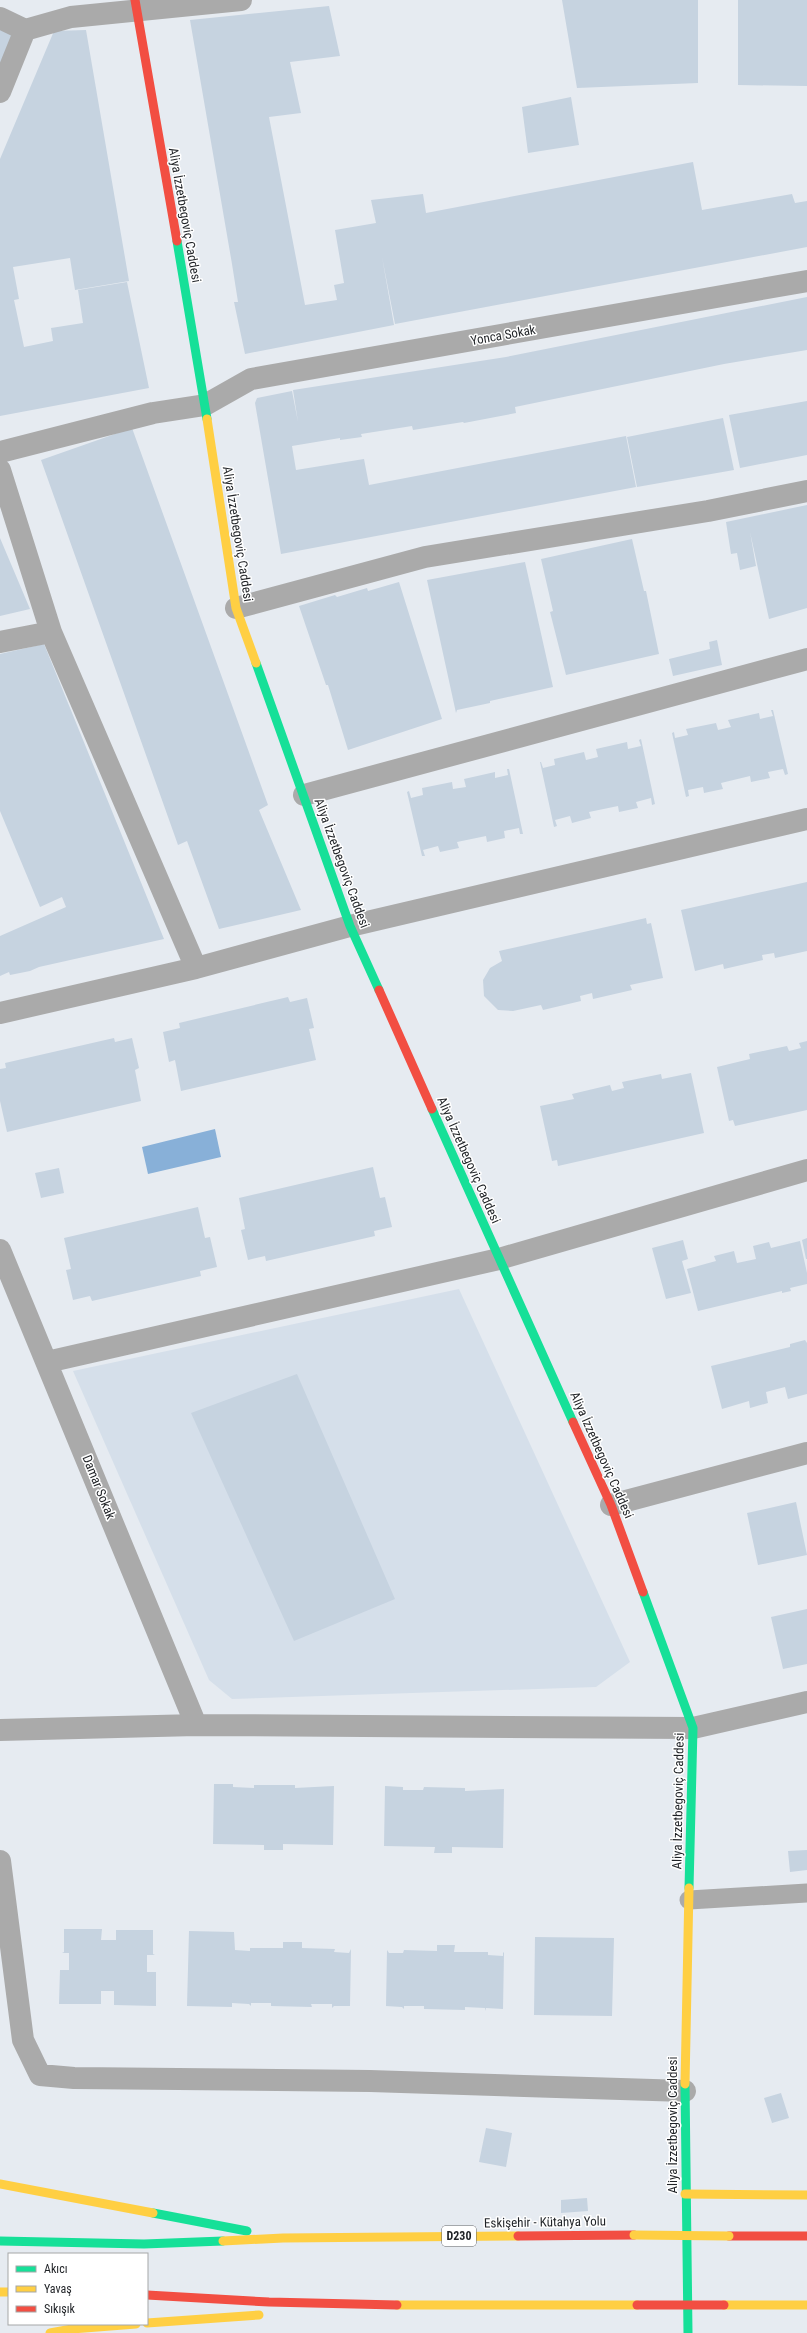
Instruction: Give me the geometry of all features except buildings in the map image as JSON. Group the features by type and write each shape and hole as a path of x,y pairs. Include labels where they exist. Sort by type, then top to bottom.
{"main road":[{"name":"Aliya İzzetbegoviç Caddesi","path":"136,5 205,405 236,608 350,926 611,1505 693,1728 685,2091 685,2194 688,2333"},
{"path":"0,2184 283,2238"},
{"path":"685,2194 807,2195"},
{"name":"Eskişehir - Kütahya Yolu","path":"283,2238 634,2235 807,2236"},
{"path":"0,2241 144,2244 283,2238"},
{"path":"148,2295 236,2302 398,2305 807,2305"},
{"path":"295,2312 398,2305"},
{"path":"148,2323 271,2314"},
{"path":"50,2333 72,2329 123,2325"}],"street":[{"path":"0,18 25,30 71,18 136,5 241,0"},
{"path":"0,92 25,30"},
{"name":"Yonca Sokak","path":"205,405 251,379 807,281"},
{"path":"0,452 153,413 205,405"},
{"path":"0,470 52,632 196,968"},
{"path":"236,608 425,558 708,511 807,491"},
{"path":"0,642 52,632"},
{"path":"304,795 807,659"},
{"path":"0,1012 196,968 350,926 807,819"},
{"path":"48,1362 499,1259 807,1170"},
{"name":"Damar Sokak","path":"0,1250 48,1362 196,1725"},
{"path":"611,1505 807,1453"},
{"path":"0,1730 196,1725 693,1728 807,1702"},
{"path":"0,1861 23,2040 40,2075 74,2078 370,2081 685,2091"}],"lane":[{"path":"689,1900 807,1892"}],"shaded area":[{"path":"459,1289 630,1662 596,1687 232,1699 209,1680 73,1371"}],"water":[{"path":"215,1129 221,1157 148,1174 142,1147"}],"traffic: fast":[{"path":"177,241 207,419"},
{"path":"256,663 350,926 379,990"},
{"path":"432,1109 573,1422"},
{"path":"643,1592 693,1728 689,1888"},
{"path":"685,2084 688,2333"},
{"path":"153,2213 247,2231"},
{"path":"0,2241 144,2244 223,2241"}],"traffic: slow":[{"path":"207,419 236,608 256,663"},
{"path":"685,2084 689,1888"},
{"path":"0,2184 153,2213"},
{"path":"685,2194 807,2195"},
{"path":"634,2235 729,2236"},
{"path":"223,2241 283,2238 518,2236"},
{"path":"0,2292 8,2292"},
{"path":"397,2305 637,2305"},
{"path":"724,2305 807,2305"},
{"path":"148,2323 259,2315"},
{"path":"50,2333 72,2329 123,2325"}],"traffic: jam":[{"path":"135,0 177,241"},
{"path":"379,990 432,1109"},
{"path":"573,1422 611,1505 643,1592"},
{"path":"518,2236 634,2235"},
{"path":"729,2236 807,2236"},
{"path":"148,2295 269,2302 397,2305"},
{"path":"637,2305 724,2305"}]}
